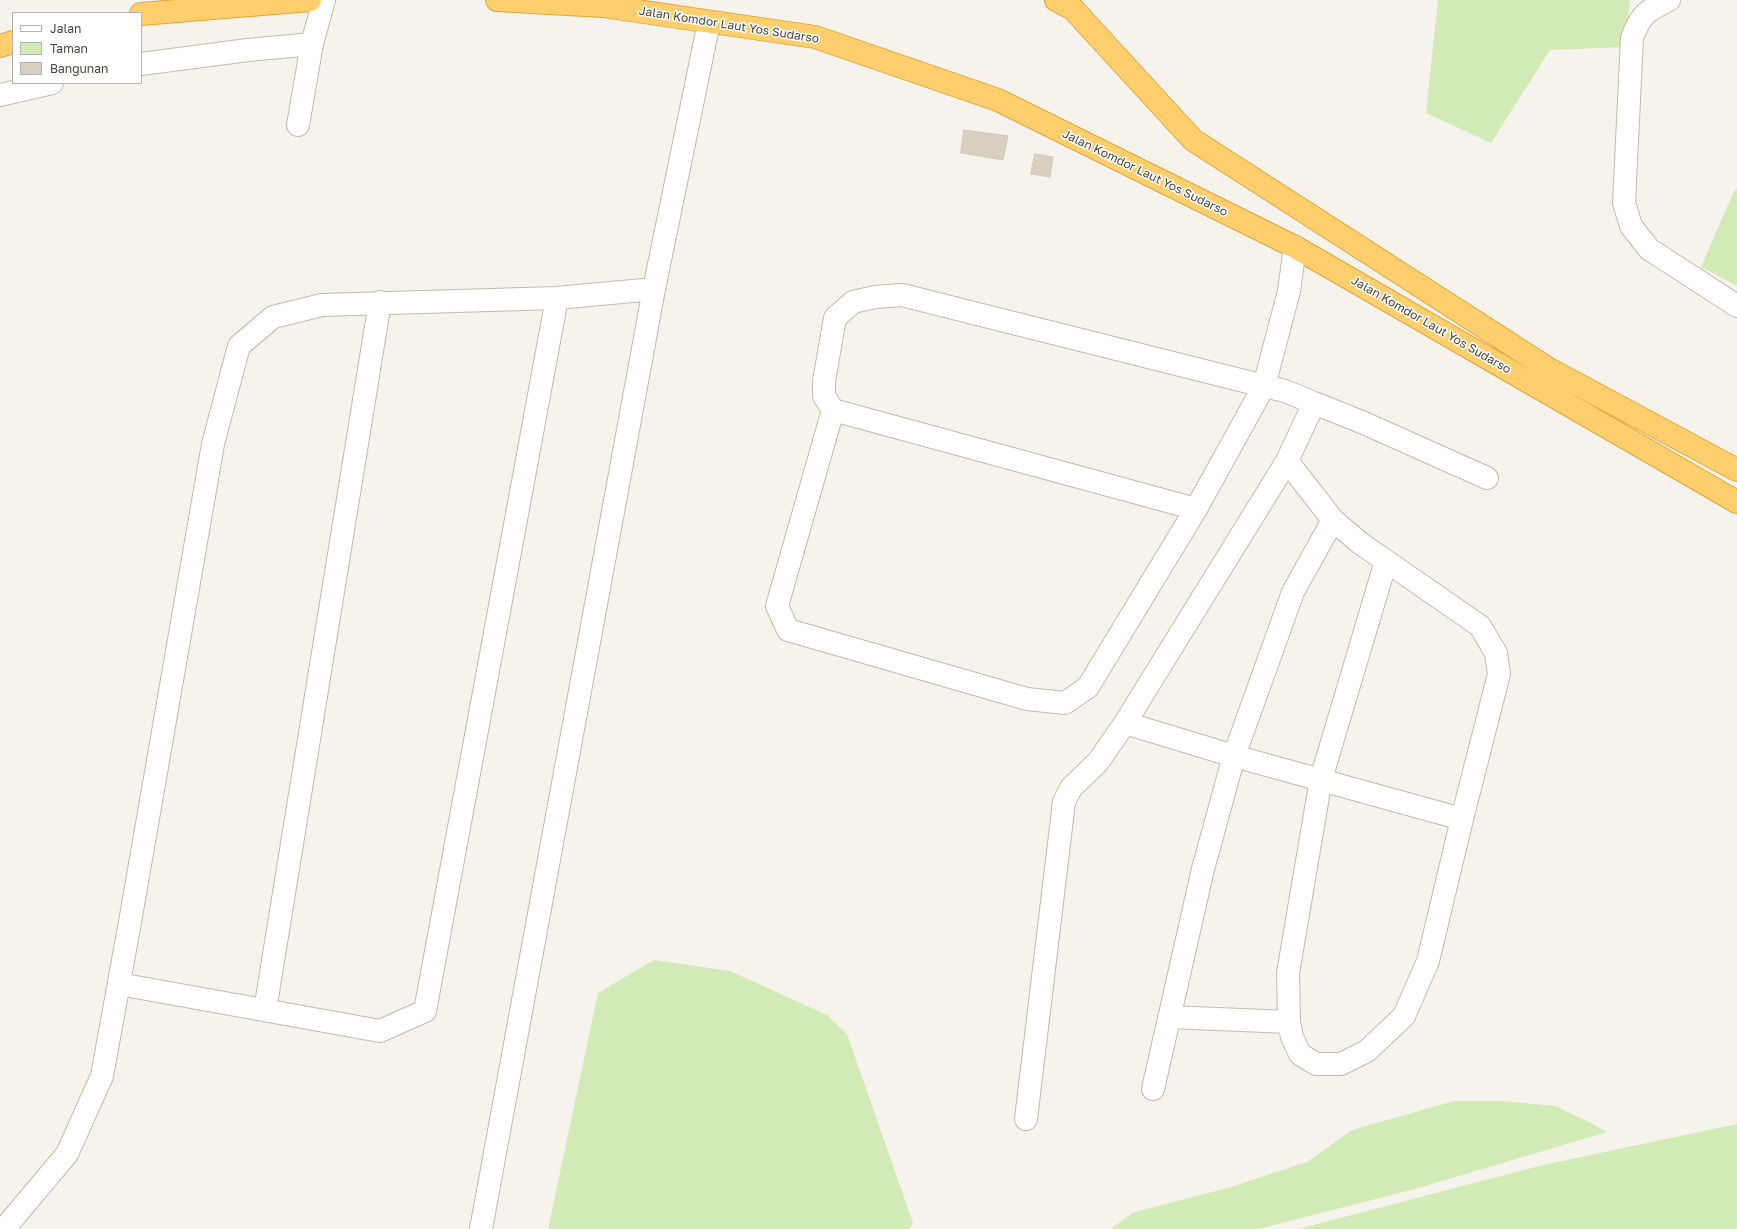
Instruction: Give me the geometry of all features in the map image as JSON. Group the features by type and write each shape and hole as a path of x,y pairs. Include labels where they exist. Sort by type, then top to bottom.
{"highway":[{"path":"142,14 310,0"},
{"name":"Jalan Komdor Laut Yos Sudarso","path":"497,0 603,6 815,37 998,100 1295,247 1737,502"},
{"name":"Jalan Komdor Laut Yos Sudarso","path":"1056,0 1073,9 1193,140 1549,369 1737,470"},
{"path":"0,46 12,42"}],"lane":[{"path":"298,125 312,44 324,0"},
{"path":"1669,0 1646,13 1639,21 1632,38 1624,203 1631,226 1649,249 1737,306"},
{"path":"481,1229 654,289 709,22"},
{"path":"142,64 240,51 312,44"},
{"path":"0,96 48,84"},
{"path":"832,410 777,606 788,630 1027,699 1065,702 1088,687 1196,508 1264,386 1289,291 1295,247"},
{"path":"4,1229 67,1154 102,1076 213,444 239,346 273,317 322,305 380,302 557,298 654,289"},
{"path":"1196,508 832,410 824,396 824,381 835,318 853,302 875,297 902,295 1285,391 1364,422 1487,478"},
{"path":"119,984 380,1032 425,1011 557,298"},
{"path":"265,1010 380,302"},
{"path":"1026,1119 1064,802 1071,788 1098,762 1125,723 1287,461 1314,403"},
{"path":"1287,461 1333,520 1360,543 1480,626 1496,653 1499,674 1428,961 1404,1016 1367,1051 1341,1064 1316,1064 1300,1054 1292,1037 1289,1022 1288,973 1321,779 1386,561"},
{"path":"1153,1089 1202,869 1234,756 1293,592 1333,520"},
{"path":"1125,723 1234,756 1462,819"},
{"path":"1169,1017 1289,1022"}],"green space":[{"path":"1438,0 1630,0 1625,47 1550,50 1491,143 1426,113"},
{"path":"1737,189 1737,286 1701,267 1734,191"},
{"path":"654,960 730,971 827,1015 847,1034 913,1223 909,1229 548,1229 598,993"},
{"path":"1454,1101 1502,1101 1555,1106 1607,1132 1415,1189 1258,1229 1111,1229 1132,1213 1231,1187 1307,1162 1352,1130"},
{"path":"1737,1124 1737,1229 1298,1229 1543,1165"}],"building":[{"path":"964,130 1008,136 1003,160 961,153"},
{"path":"1035,154 1053,157 1050,177 1031,174"}]}
